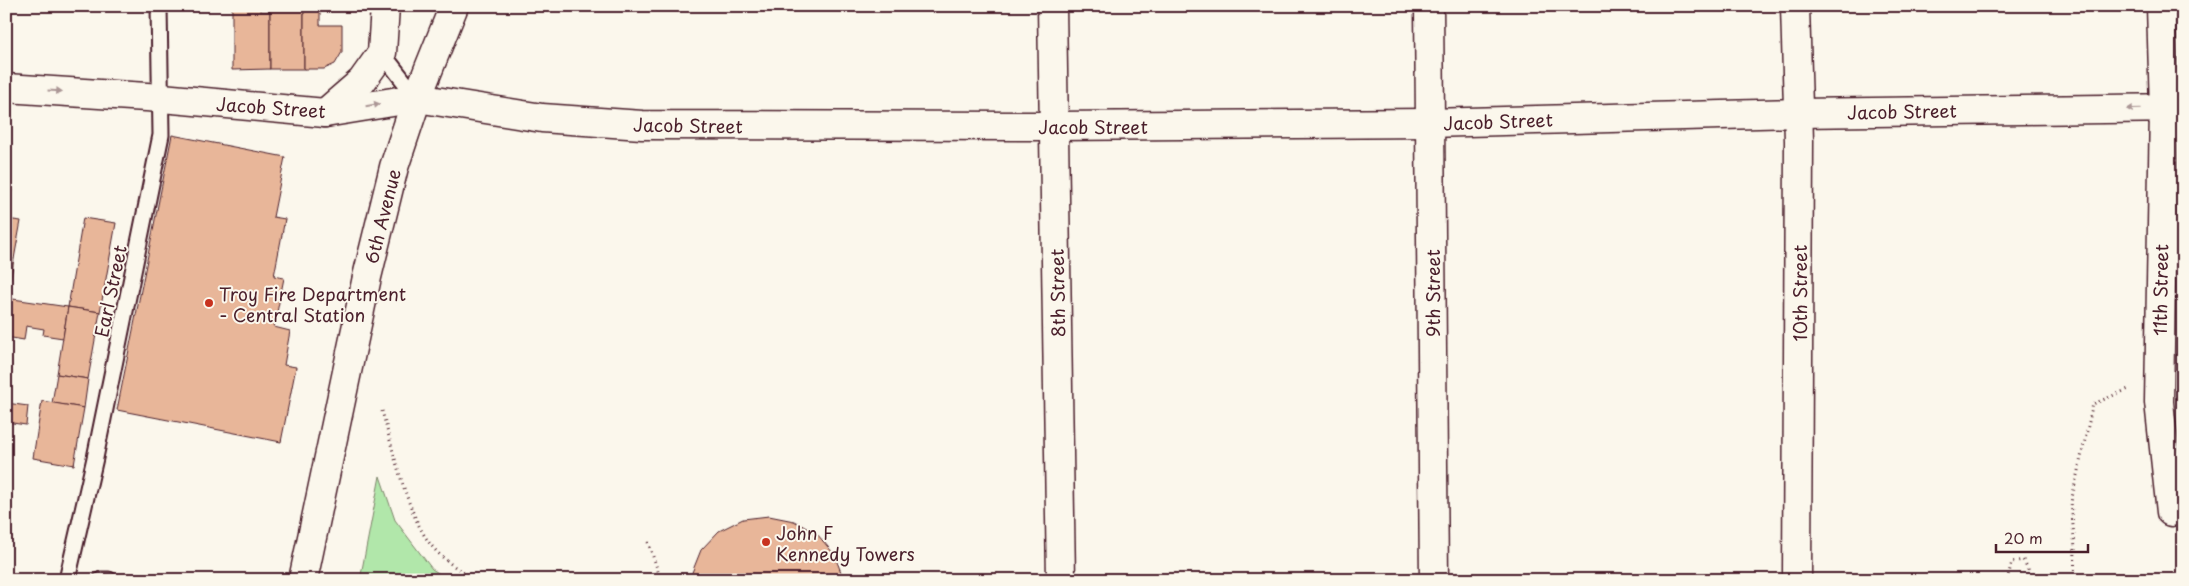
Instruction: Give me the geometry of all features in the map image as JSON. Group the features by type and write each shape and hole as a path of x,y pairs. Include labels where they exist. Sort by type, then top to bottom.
{"street":[{"path":"325,113 362,81 382,53 385,6"},
{"name":"6th Avenue","path":"302,580 367,277 394,167 416,98 454,6"},
{"name":"8th Street","path":"1052,6 1061,580"},
{"name":"9th Street","path":"1428,6 1434,580"},
{"name":"10th Street","path":"1795,6 1799,112 1797,580"},
{"name":"11th Street","path":"2161,6 2173,108 2159,375 2159,402 2171,512"},
{"name":"Jacob Street","path":"6,88 162,98 325,113 416,98 542,118 642,125 1055,126 1430,122 1799,112 2173,108"}],"lane":[{"name":"Earl Street","path":"67,580 95,458 161,136 162,98 159,6"},
{"path":"382,53 416,98"},
{"path":"101,580 109,580"}],"path":[{"path":"2074,580 2075,549 2071,502 2094,404 2159,375"},
{"path":"382,411 410,502 426,539 450,565 476,580"},
{"path":"648,542 661,580"},
{"path":"2007,580 2012,562 2023,560 2028,568 2030,580"}],"green space":[{"path":"380,476 395,520 432,569 449,580 360,580"}],"building":[{"path":"232,6 260,6 260,11 270,11 270,69 232,70"},
{"path":"270,6 304,6 304,69 270,69"},
{"path":"304,6 320,6 320,25 342,25 342,52 335,64 324,69 304,69"},
{"name":"Troy Fire Department - Central Station","path":"172,135 285,157 273,217 285,219 274,276 284,278 274,327 290,331 284,365 296,367 281,442 117,410"},
{"path":"6,189 12,190 7,219 6,219"},
{"path":"83,218 116,223 100,312 68,307"},
{"path":"6,219 21,221 14,259 6,258"},
{"path":"6,258 14,259 9,290 6,290"},
{"path":"6,298 68,307 63,338 43,335 44,329 26,326 24,340 6,337"},
{"path":"68,307 100,312 88,379 57,374"},
{"path":"57,374 88,379 84,408 52,403"},
{"path":"42,401 84,408 74,465 33,458"},
{"path":"6,403 28,406 26,425 6,422"},
{"name":"John F Kennedy Towers","path":"769,516 794,521 817,534 834,554 844,580 689,580 701,550 719,531 743,519"}],"place":[{"name":"Troy Fire Department - Central Station","path":"209,303"},
{"name":"John F Kennedy Towers","path":"766,542"}]}
